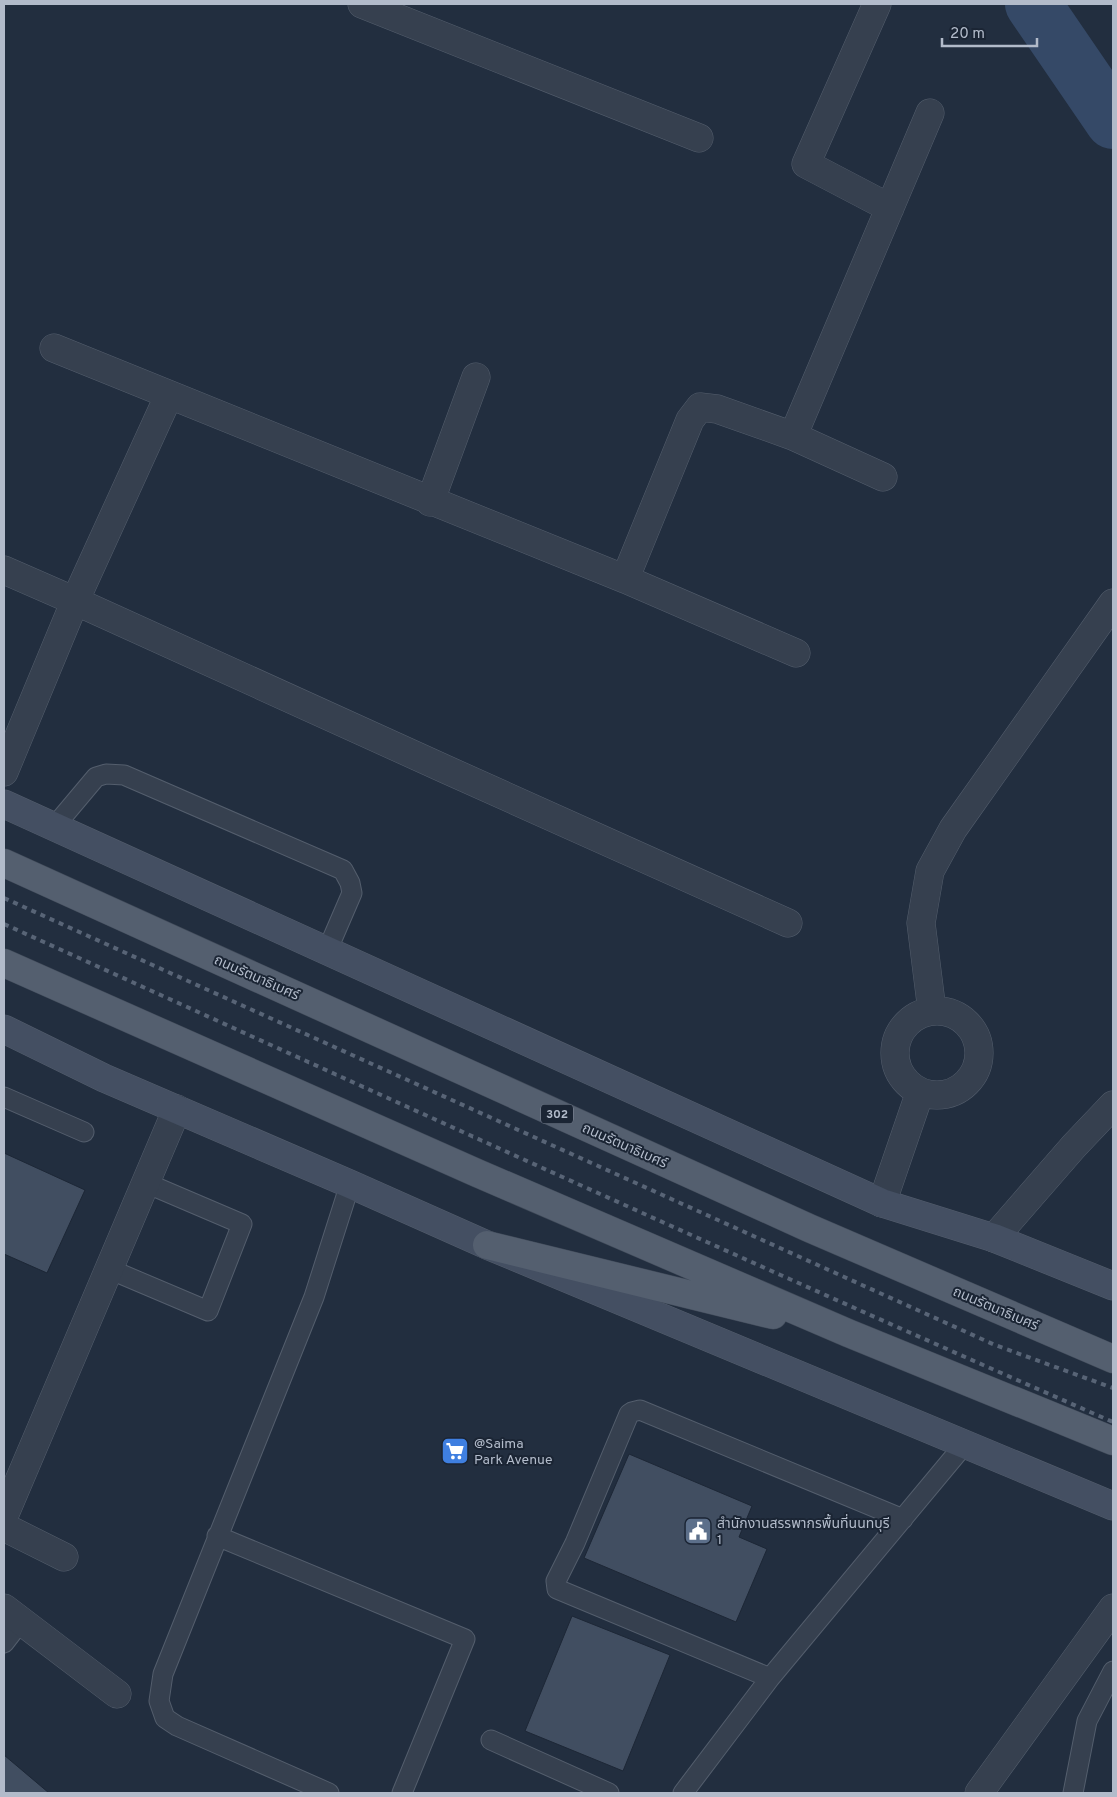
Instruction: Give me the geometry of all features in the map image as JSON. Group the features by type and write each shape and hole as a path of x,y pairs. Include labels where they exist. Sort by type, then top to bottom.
{"main road":[{"path":"4,804 882,1204 994,1238 1110,1280"},
{"name":"ถนนรัตนาธิเบศร์","path":"4,863 809,1228 1113,1359"},
{"path":"4,963 848,1333 1113,1440"},
{"path":"4,1030 104,1078 487,1245 1113,1506"},
{"path":"487,1245 848,1333"}],"street":[{"path":"362,4 699,138"},
{"path":"877,4 806,164 890,208"},
{"path":"794,436 930,113"},
{"path":"54,348 430,502 625,579 796,653"},
{"path":"430,502 476,377"},
{"path":"4,772 76,601 169,395"},
{"path":"625,579 690,420 700,407 717,409 794,436 883,477"},
{"path":"4,570 788,923"},
{"path":"932,1011 921,923 930,871 953,829 1113,603"},
{"path":"932,1011 955,1014 969,1025 978,1038 980,1053 977,1070 967,1084 953,1093 936,1096 920,1092 906,1082 897,1068 894,1052 898,1036 909,1022 922,1013 932,1011"},
{"path":"882,1204 920,1092"},
{"path":"994,1238 1074,1146 1113,1105"},
{"path":"4,1516 177,1109"},
{"path":"4,1527 64,1557"},
{"path":"979,1793 1113,1608"},
{"path":"12,1615 118,1694"}],"lane":[{"path":"54,827 96,777 106,774 124,775 343,870 350,883 352,893 327,951"},
{"path":"4,1097 84,1132"},
{"path":"109,1269 208,1311 242,1224 146,1182"},
{"path":"329,1793 177,1726 165,1718 160,1701 162,1674 314,1297 350,1184"},
{"path":"770,1678 557,1589 556,1581 575,1543 629,1414 640,1410 902,1519"},
{"path":"684,1793 770,1678 964,1445"},
{"path":"217,1536 465,1638 402,1793"},
{"path":"4,1643 12,1615"},
{"path":"1073,1793 1087,1721 1113,1671"},
{"path":"491,1740 610,1793"}],"building":[{"path":"4,1153 85,1190 47,1273 4,1254"},
{"path":"629,1454 752,1506 739,1537 767,1549 736,1622 584,1558"},
{"path":"572,1616 670,1655 623,1771 525,1731"},
{"path":"4,1755 49,1793 4,1793"}],"waterway":[{"path":"1033,4 1113,121"}],"railway":[{"path":"4,898 995,1345 1113,1388"},
{"path":"4,924 696,1237 1113,1422"}],"place":[{"name":"@Saima Park Avenue","path":"455,1451"},
{"name":"สำนักงานสรรพากรพื้นที่นนทบุรี 1","path":"698,1531"}]}
